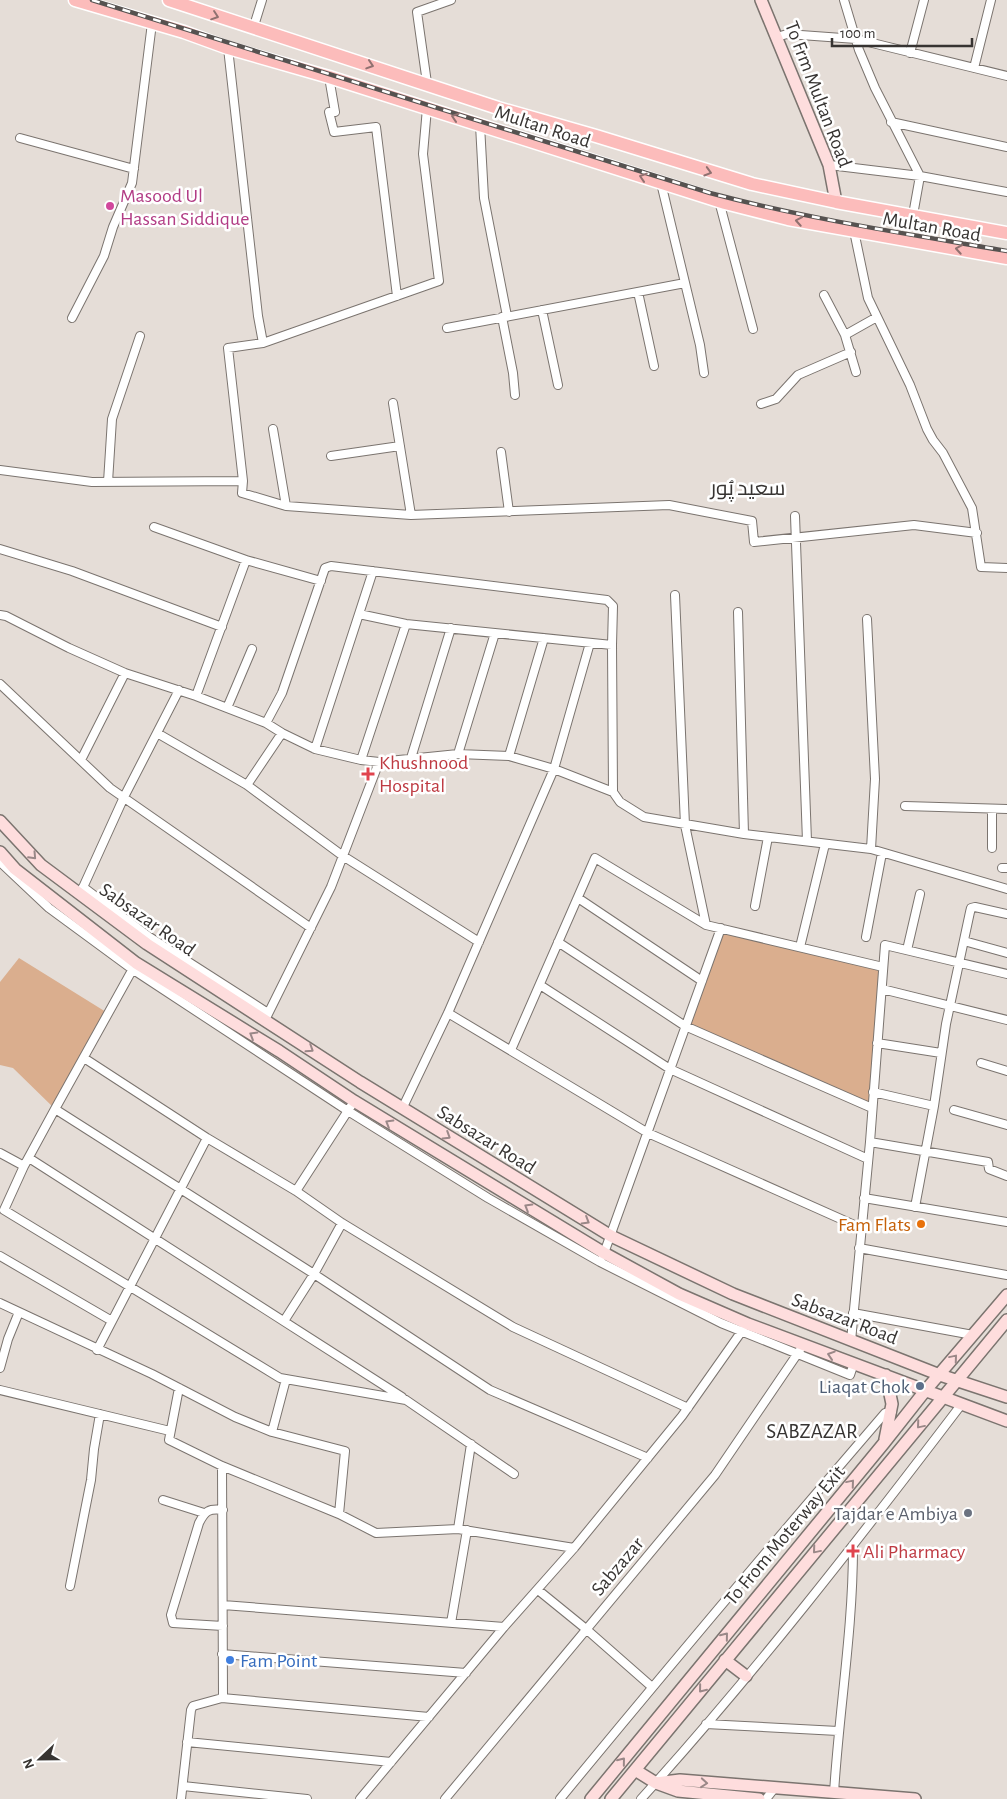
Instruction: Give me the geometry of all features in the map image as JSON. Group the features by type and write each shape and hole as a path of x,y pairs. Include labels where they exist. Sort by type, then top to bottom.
{"main road":[{"name":"Multan Road","path":"75,0 228,48 329,77 719,201 788,219 1007,258"},
{"name":"Multan Road","path":"169,0 498,108 752,184 836,202 1007,233"},
{"name":"To Frm Multan Road","path":"761,0 829,165 836,202"},
{"name":"Sabsazar Road","path":"0,821 42,865 82,890 147,944 267,1017 288,1035 402,1109 611,1236 733,1294 940,1375 1007,1397"},
{"name":"Sabsazar Road","path":"0,852 15,869 134,966 279,1051 351,1106 602,1258 680,1294 745,1328 800,1350 854,1362 942,1398 1007,1421"},
{"path":"279,1051 288,1035"},
{"name":"To From Moterway Exit","path":"591,1799 925,1391 1007,1295"},
{"name":"To From Moterway Exit","path":"611,1799 1007,1320"},
{"path":"884,1443 892,1411 886,1374"},
{"path":"725,1660 746,1676"},
{"path":"636,1770 656,1783 678,1791 759,1799"},
{"path":"656,1783 680,1780 915,1799"}],"street":[{"path":"253,28 262,0"},
{"path":"426,83 417,12 451,0"},
{"path":"844,0 856,39 875,88 920,176 913,215"},
{"path":"848,10 851,0"},
{"path":"910,53 924,0"},
{"path":"974,68 991,0"},
{"path":"72,318 104,256 113,227 132,183 152,23"},
{"path":"777,37 787,34 856,39 1007,76"},
{"path":"228,48 258,316 263,343"},
{"path":"329,77 335,112 329,112 334,132 376,126 397,296"},
{"path":"427,108 423,154 440,281 263,343 228,348 243,481 242,493 286,506 411,515 669,505 752,521 754,542 914,525 976,533"},
{"path":"891,122 1007,147"},
{"path":"480,125 484,198 515,395"},
{"path":"20,138 134,169"},
{"path":"829,165 920,176 1007,192"},
{"path":"661,183 700,345 704,373"},
{"path":"719,201 753,329"},
{"path":"854,231 868,298 910,385 933,440 943,452 972,508 980,566 1007,568"},
{"path":"447,328 685,283"},
{"path":"638,292 654,366"},
{"path":"824,295 845,335 856,372"},
{"path":"542,310 558,385"},
{"path":"845,335 877,317"},
{"path":"108,482 112,419 140,336"},
{"path":"761,404 776,398 798,375 851,352"},
{"path":"393,403 411,515"},
{"path":"273,429 286,506"},
{"path":"331,456 400,446"},
{"path":"501,452 509,512"},
{"path":"0,470 92,482 243,481"},
{"path":"795,516 807,841"},
{"path":"154,528 246,560 321,581"},
{"path":"0,549 72,571 222,627"},
{"path":"196,696 246,560"},
{"path":"266,723 282,692 325,568 331,566 607,600 613,606 613,792"},
{"path":"316,749 373,571"},
{"path":"675,595 685,825 706,924"},
{"path":"738,612 744,834"},
{"path":"0,614 125,673 196,696 266,723 316,749 361,760 379,762 458,754 509,756 554,768 613,792 620,802 644,816 685,825 744,834 871,850 1007,889"},
{"path":"359,614 406,624 612,646"},
{"path":"867,619 875,779 871,850"},
{"path":"361,760 406,624"},
{"path":"411,758 451,628"},
{"path":"458,754 496,633"},
{"path":"509,756 544,638"},
{"path":"402,1109 448,1013 554,768 590,643"},
{"path":"227,708 252,649"},
{"path":"81,760 125,673"},
{"path":"0,684 110,788 311,928"},
{"path":"82,890 124,797 179,690"},
{"path":"157,733 247,785 342,856 479,942"},
{"path":"247,785 282,733"},
{"path":"267,1017 330,887 379,762"},
{"path":"905,806 1007,809"},
{"path":"992,809 992,848"},
{"path":"755,906 768,837"},
{"path":"800,947 825,844"},
{"path":"866,938 882,853"},
{"path":"511,1050 595,858 706,924 883,967"},
{"path":"0,862 48,908 134,966 351,1106 296,1191"},
{"path":"907,950 920,894"},
{"path":"578,898 702,981"},
{"path":"915,1208 934,1106 941,1053 970,912 973,907 1007,914"},
{"path":"602,1258 721,928"},
{"path":"964,941 1007,953"},
{"path":"558,942 685,1026 872,1108"},
{"path":"851,1341 870,1142 885,945 1007,974"},
{"path":"0,1218 24,1166 134,966"},
{"path":"540,985 670,1069 868,1159"},
{"path":"882,989 1007,1020"},
{"path":"448,1013 648,1133 861,1228"},
{"path":"877,1043 941,1053"},
{"path":"84,1058 207,1138 296,1191 342,1223 513,1327 688,1408"},
{"path":"981,1063 1007,1071"},
{"path":"874,1092 934,1106"},
{"path":"55,1109 314,1274 490,1390 648,1458"},
{"path":"954,1110 1007,1125"},
{"path":"97,1350 207,1138"},
{"path":"870,1142 925,1153 988,1162 989,1169 1007,1176"},
{"path":"0,1153 24,1166"},
{"path":"29,1158 406,1400 514,1474"},
{"path":"864,1198 1007,1222"},
{"path":"4,1210 280,1378 406,1400"},
{"path":"284,1321 314,1274 342,1223"},
{"path":"859,1248 1007,1274"},
{"path":"0,1256 112,1321"},
{"path":"0,1303 179,1388 235,1417 272,1432 345,1451 339,1514"},
{"path":"0,1368 8,1339 19,1312"},
{"path":"853,1313 973,1335"},
{"path":"360,1799 504,1627 574,1548 648,1458 688,1408 745,1328"},
{"name":"Sabzazar","path":"445,1799 715,1474 800,1350"},
{"path":"272,1432 286,1379"},
{"path":"179,1388 169,1440 222,1466 339,1514 376,1533 463,1530 574,1548"},
{"path":"0,1390 170,1431"},
{"path":"641,1799 853,1547 961,1405"},
{"path":"560,1799 652,1687 879,1420 885,1413 892,1411"},
{"path":"70,1586 92,1480 94,1449 100,1414"},
{"path":"451,1623 463,1530 470,1444"},
{"path":"222,1466 222,1698"},
{"path":"163,1500 204,1513"},
{"path":"222,1626 173,1623 171,1619 194,1537 204,1513 212,1508 223,1510"},
{"path":"834,1793 838,1731 851,1612 853,1547"},
{"path":"538,1590 652,1687"},
{"path":"223,1605 504,1627"},
{"path":"222,1654 466,1673"},
{"path":"181,1799 193,1706 222,1698 429,1717"},
{"path":"706,1724 838,1731"},
{"path":"187,1742 391,1762"},
{"path":"183,1786 307,1799"},
{"path":"766,1799 774,1789"}],"shaded area":[{"path":"721,928 883,967 872,1108 684,1029"},
{"path":"19,958 106,1012 55,1109 13,1068 0,1065 0,982"}],"railway":[{"path":"92,0 710,193 821,218 1007,251"}],"place":[{"name":"Masood Ul Hassan Siddique","path":"110,206"},
{"name":"Khushnood Hospital","path":"368,774"},
{"name":"Fam Flats","path":"921,1224"},
{"name":"Liaqat Chok","path":"920,1386"},
{"name":"Tajdar e Ambiya","path":"968,1513"},
{"name":"Ali Pharmacy","path":"853,1551"},
{"name":"Fam Point","path":"230,1660"}],"district":[{"name":"سعید پُور","path":"748,488"},
{"name":"SABZAZAR","path":"812,1431"}]}
